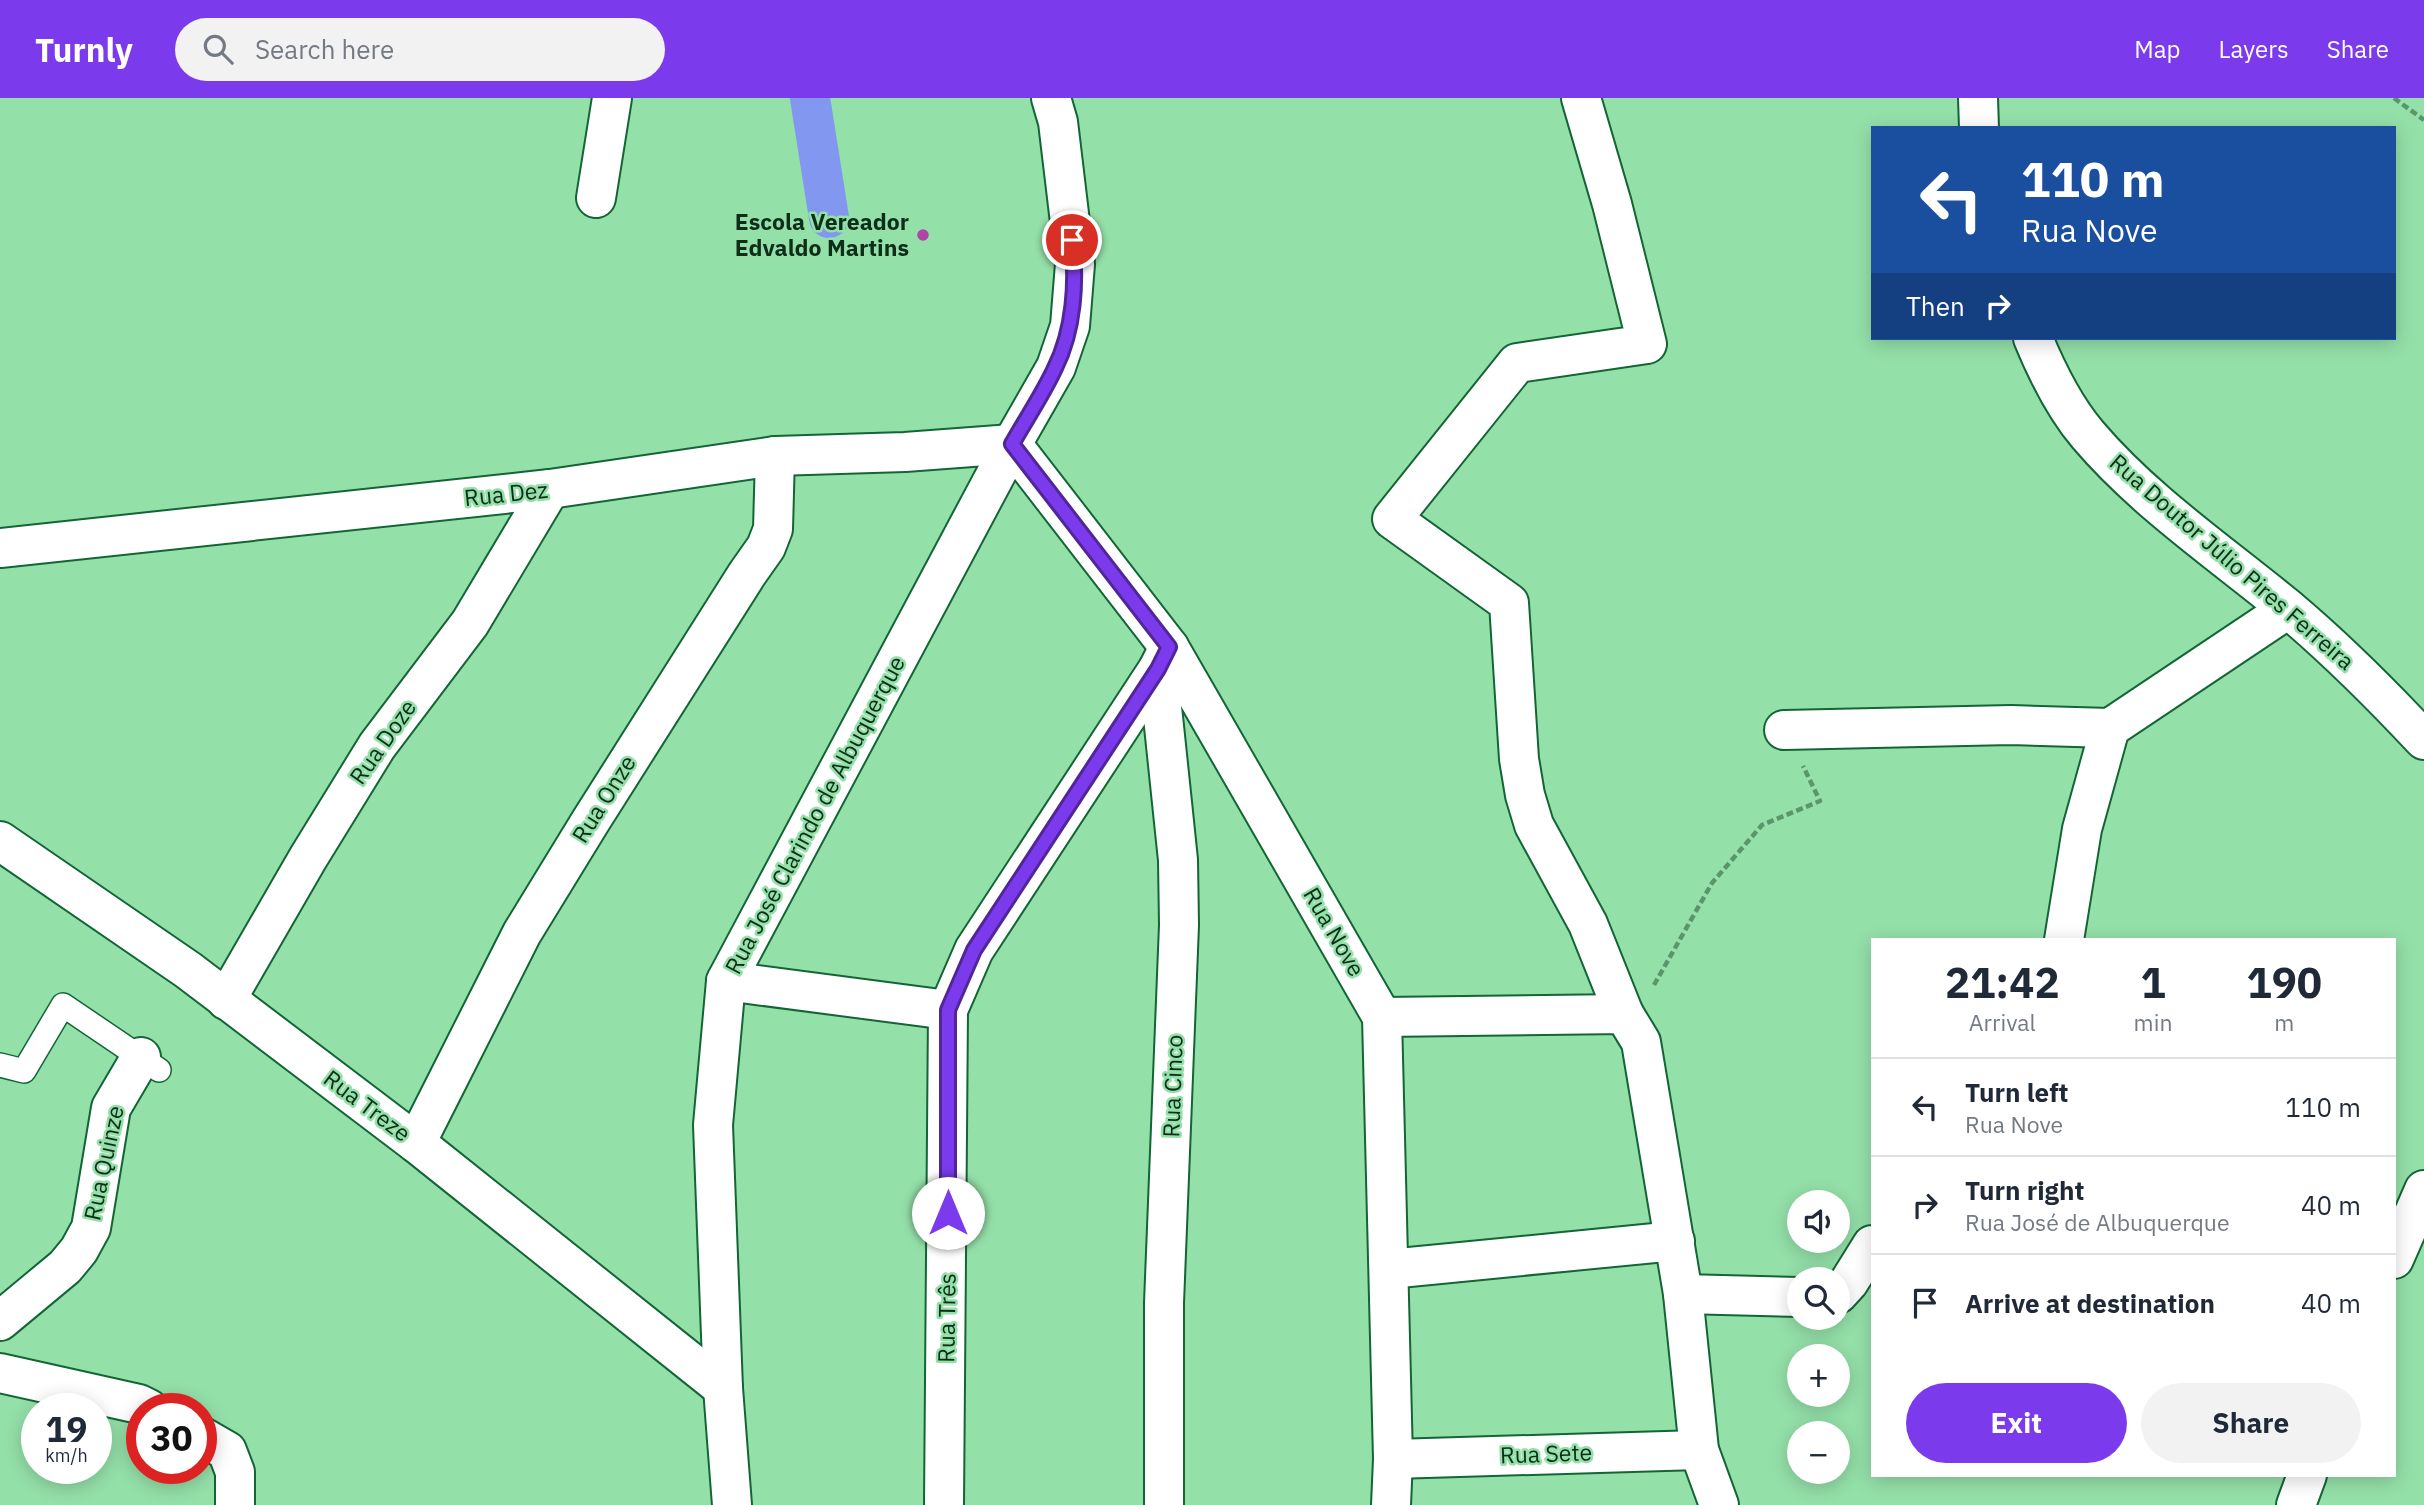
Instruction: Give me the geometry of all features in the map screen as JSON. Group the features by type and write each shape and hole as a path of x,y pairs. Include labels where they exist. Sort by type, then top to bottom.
{"street":[{"path":"596,198 612,98"},
{"name":"Rua José Clarindo de Albuquerque","path":"732,1505 723,1388 713,1125 726,981 1012,444 1056,367 1070,326 1075,264 1058,122 1051,98"},
{"path":"1581,98 1612,204 1647,344 1517,363 1392,519 1509,603 1518,759 1534,825 1588,924 1628,1020 1641,1042 1683,1294 1699,1450 1718,1505"},
{"path":"1978,98 1979,126"},
{"name":"Rua Doutor Júlio Pires Ferreira","path":"2034,340 2049,376 2087,434 2138,486 2288,609 2360,673 2424,740"},
{"name":"Rua Dez","path":"0,548 551,489 775,456 905,452 1012,444"},
{"name":"Rua Nove","path":"1012,444 1164,658 1382,1017 1393,1459 1391,1505"},
{"name":"Rua Onze","path":"416,1143 522,933 604,798 766,547 773,529 775,456"},
{"name":"Rua Doze","path":"226,1000 377,746 470,623 551,489"},
{"path":"1784,730 2011,725 2110,728 2288,609"},
{"name":"Rua Três","path":"944,1505 948,1010 974,950 1164,658"},
{"name":"Rua Cinco","path":"1164,658 1178,860 1179,925 1164,1303 1164,1505"},
{"path":"2064,938 2082,829 2110,728"},
{"name":"Rua Treze","path":"0,841 188,970 416,1143 723,1388"},
{"path":"726,981 948,1010"},
{"path":"1382,1017 1628,1020"},
{"name":"Rua Quinze","path":"6,1307 65,1267 79,1250 91,1228 111,1108 150,1063"},
{"path":"2396,1254 2424,1190"},
{"path":"1389,1269 1675,1241"},
{"path":"1850,1280 1871,1247"},
{"path":"1683,1294 1787,1297"},
{"path":"0,1373 126,1401"},
{"path":"217,1445 227,1451 235,1472 235,1505"},
{"name":"Rua Sete","path":"1393,1459 1699,1450"},
{"path":"2296,1505 2306,1477"}],"lane":[{"path":"0,1065 24,1072 63,1006 150,1063"}],"path":[{"path":"2395,98 2424,120"},
{"path":"1628,1020 1712,883 1762,825 1820,801 1784,730"}],"waterway":[{"path":"810,98 829,218"}],"place":[{"name":"Escola Vereador Edvaldo Martins","path":"923,235"}],"route":[{"path":"948,1213 948,1010 974,950 1158,669 1169,647 1012,444 1056,367 1070,326 1075,264 1072,240"}]}
